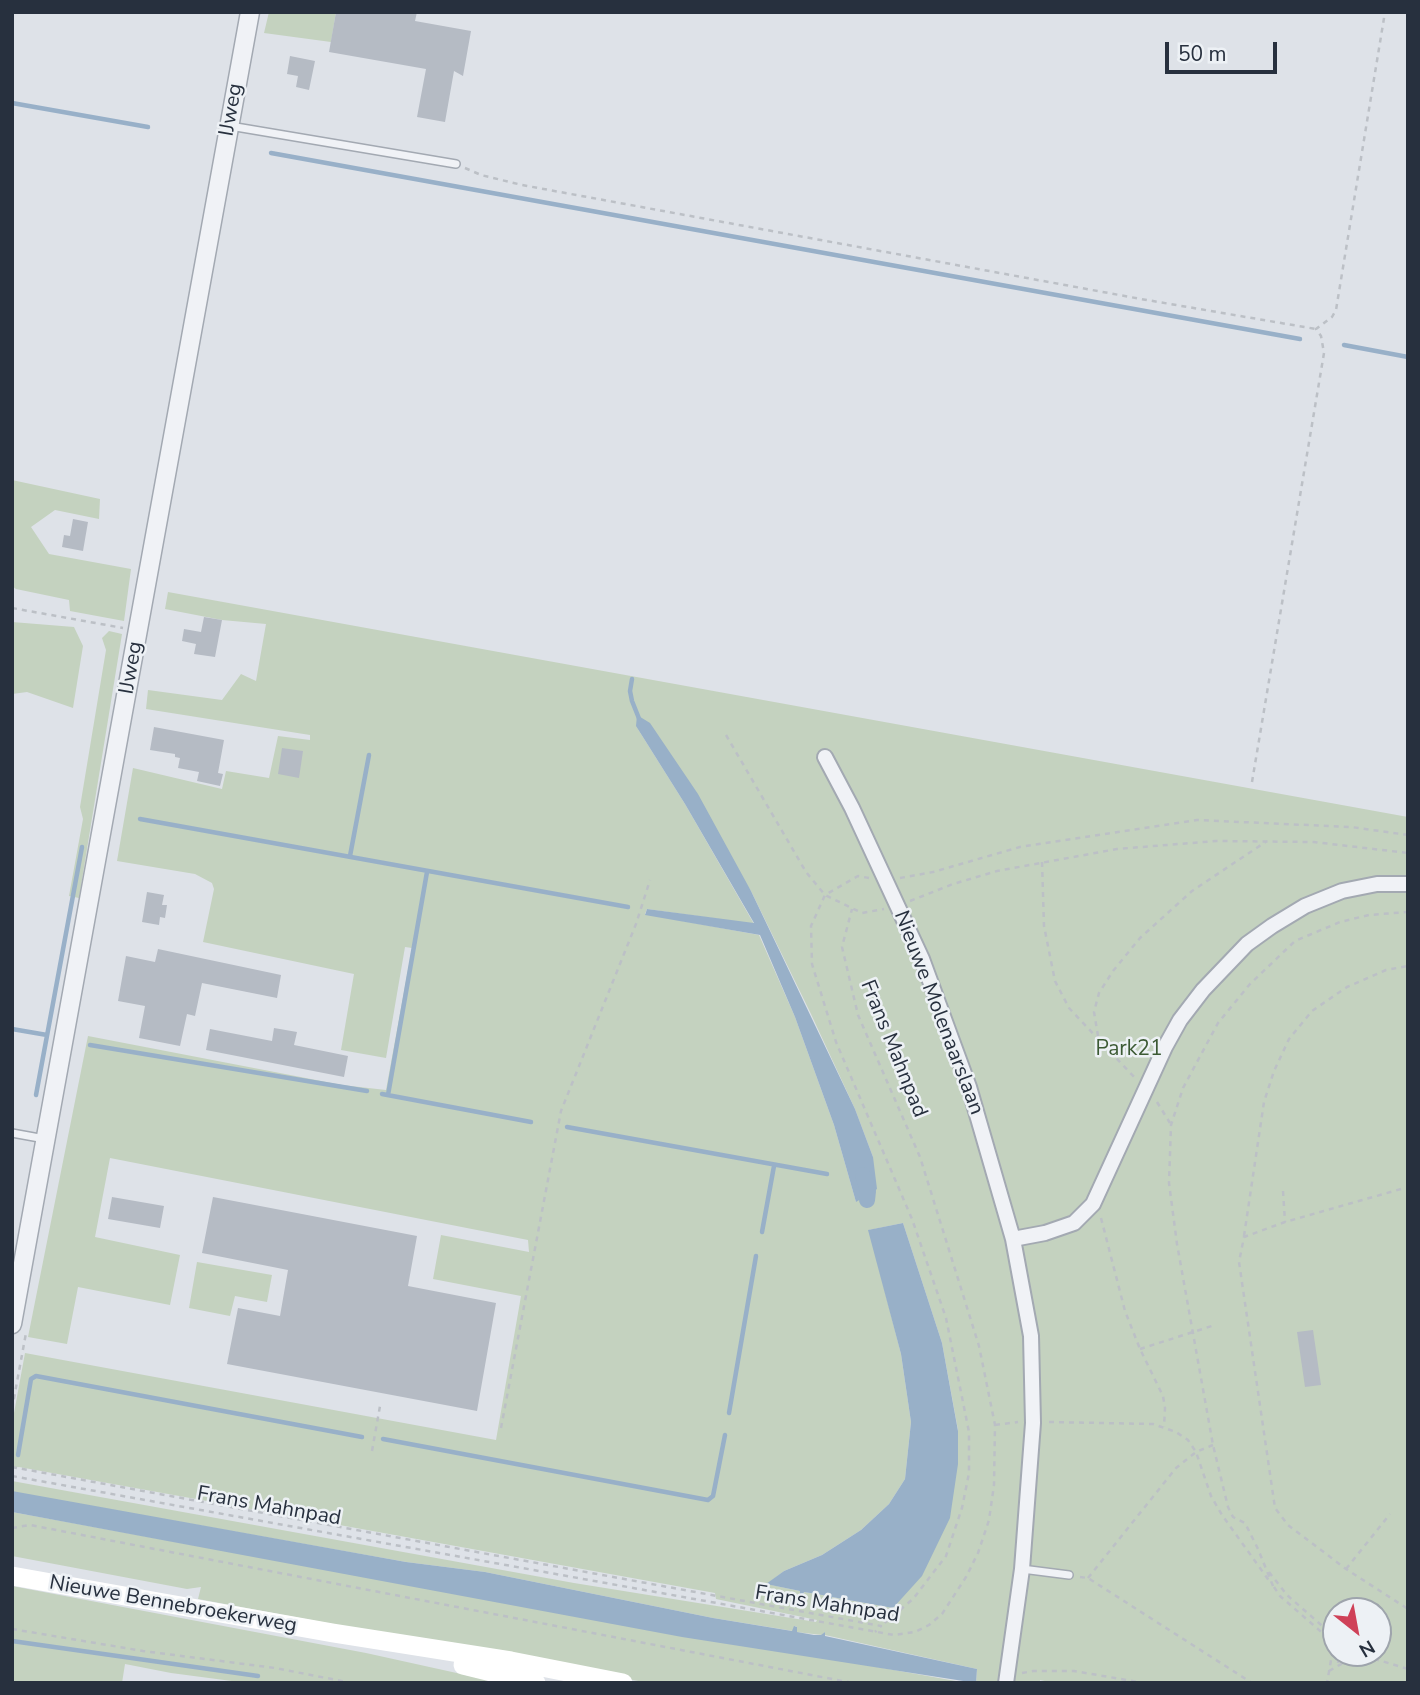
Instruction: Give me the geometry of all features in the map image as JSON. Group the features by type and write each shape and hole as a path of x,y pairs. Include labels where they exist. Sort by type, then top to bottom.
{"main road":[{"name":"Nieuwe Bennebroekerweg","path":"13,1576 333,1633 511,1661 623,1683"},
{"name":"Nieuwe Bennebroekerweg","path":"333,1633 536,1683"}],"street":[{"name":"IJweg","path":"12,1324 18,1261 46,1139 250,12"},
{"name":"Nieuwe Molenaarslaan","path":"825,757 922,959 969,1087 1013,1239 1031,1336 1033,1423 1021,1569 1007,1680"},
{"path":"1013,1239 1045,1233 1074,1223 1093,1204 1165,1047 1180,1020 1224,965 1263,932 1305,906 1342,891 1377,884 1408,884"}],"lane":[{"path":"229,126 456,164"},
{"path":"12,1133 46,1139"},
{"path":"1021,1569 1069,1575"}],"path":[{"path":"1316,329 1332,317 1336,310 1385,12"},
{"path":"456,164 481,175 522,185 1316,329 1321,336 1324,353 1252,782"},
{"path":"12,608 139,631"},
{"path":"726,735 806,872 825,895 852,909 871,913 997,871 1117,849 1216,841 1267,841 1314,842 1408,853"},
{"path":"875,1632 913,1599 946,1556 962,1508 969,1473 970,1432 946,1318 912,1219 836,1042 812,964 811,926 825,895 858,876 886,880 933,872 1020,847 1197,820 1351,827 1408,835"},
{"path":"1042,862 1044,926 1055,982 1069,1008 1098,1036 1094,1012 1099,993 1140,938 1192,891 1267,841"},
{"path":"501,1428 561,1111 636,924 650,880"},
{"name":"Frans Mahnpad","path":"12,1476 875,1632 904,1634 929,1625 942,1614 966,1577 978,1553 989,1520 994,1485 995,1425 979,1346 924,1170 858,1016 842,947 852,909"},
{"path":"1273,1586 1245,1523 1233,1517 1228,1507 1213,1445 1169,1183 1171,1125 1190,1073 1218,1023 1250,984 1295,941 1340,922 1369,915 1408,912"},
{"path":"1408,966 1386,970 1347,987 1312,1011 1289,1039 1274,1071 1264,1102 1239,1262 1275,1508 1288,1525 1346,1569 1408,1609"},
{"path":"1244,1237 1285,1222 1401,1189"},
{"path":"1283,1191 1285,1222"},
{"path":"1093,1204 1100,1213 1122,1300 1140,1349 1163,1396 1164,1427"},
{"path":"1140,1349 1216,1325"},
{"path":"372,1451 380,1406"},
{"path":"995,1425 1140,1422 1164,1427 1188,1440 1196,1452 1211,1496 1222,1515 1280,1596 1322,1632"},
{"path":"1088,1577 1176,1468 1196,1452 1213,1445"},
{"path":"12,1467 881,1626"},
{"path":"1346,1569 1390,1514"},
{"path":"12,1528 30,1525 853,1683"},
{"path":"1267,1569 1287,1595 1322,1626"},
{"path":"1069,1575 1088,1577 1252,1683"},
{"path":"12,1629 143,1651 275,1668 352,1683"},
{"path":"1327,1683 1330,1667"},
{"path":"1329,1671 1334,1667"},
{"path":"1007,1680 1033,1671 1074,1671 1143,1683"}],"green space":[{"path":"269,12 336,12 331,42 264,33"},
{"path":"12,480 100,499 99,519 55,510 31,527 49,554 131,569 124,621 70,611 69,600 12,586"},
{"name":"Park21","path":"168,592 1408,817 1408,1683 1054,1683 1040,1680 1040,1683 1014,1683 1015,1676 1001,1673 999,1683 976,1683 977,1669 825,1635 825,1632 822,1635 796,1632 795,1626 793,1631 713,1618 485,1572 406,1562 12,1492 12,1481 574,1583 816,1622 817,1620 716,1599 715,1593 19,1467 12,1468 12,1424 25,1353 496,1440 521,1296 433,1279 441,1235 529,1252 528,1240 110,1158 95,1237 180,1255 170,1305 78,1287 67,1344 28,1337 88,1036 342,1085 386,1090 412,948 405,947 386,1058 341,1050 354,974 203,942 214,889 212,883 195,874 117,861 133,768 222,789 226,771 269,778 278,736 310,740 310,735 146,709 148,690 222,700 241,674 256,681 266,624 222,620 165,609","holes":["636,726 751,891 855,1109 873,1157 856,1202 834,1125 795,1017 759,935 645,914 647,909 754,924 685,804","903,1223 942,1343 958,1430 893,1608 831,1597 828,1600 828,1596 804,1592 800,1595 800,1591 767,1584 784,1571 822,1555 861,1530 889,1504 905,1479 911,1422 901,1354 869,1230"]},
{"path":"12,622 74,627 83,646 73,708 27,692 12,694"},
{"path":"109,631 122,634 79,898 69,896 83,819 80,807 106,650 102,638"},
{"path":"197,1262 272,1275 267,1302 235,1296 230,1316 189,1308"},
{"path":"12,1512 967,1683 649,1683 198,1599 201,1587 187,1589 12,1556"},
{"path":"12,1586 366,1653 502,1683 247,1683 125,1664 122,1683 12,1683"}],"water":[{"path":"637,715 650,723 698,794 751,891 855,1109 873,1157 877,1189 856,1202 834,1125 795,1017 760,935 645,915 647,909 754,923 636,726"},
{"path":"903,1223 942,1343 958,1431 958,1464 950,1518 922,1576 893,1608 832,1597 831,1601 828,1596 804,1592 800,1595 800,1591 766,1584 784,1571 822,1555 861,1530 889,1504 905,1479 911,1422 901,1354 868,1230"},
{"path":"12,1491 406,1562 485,1572 713,1618 792,1631 794,1626 797,1627 797,1632 814,1635 825,1632 825,1636 977,1669 976,1683 682,1637 12,1512"}],"building":[{"path":"336,12 417,12 415,21 471,31 463,76 454,71 445,122 417,117 426,69 329,52"},
{"path":"290,56 315,61 309,90 296,87 298,76 287,74"},
{"path":"73,519 88,522 83,551 62,547 64,535 70,536"},
{"path":"204,617 222,620 215,657 194,654 196,644 182,641 184,629 201,632"},
{"path":"154,727 224,740 218,773 223,774 220,786 197,781 199,772 178,768 180,758 175,757 175,754 150,750"},
{"path":"282,748 303,751 299,778 278,774"},
{"path":"147,892 164,895 162,905 167,905 165,918 160,917 159,925 142,922"},
{"path":"158,949 281,975 277,998 202,983 195,1016 187,1014 180,1046 139,1038 145,1006 118,1001 126,956 155,962"},
{"path":"274,1028 297,1032 294,1045 348,1056 344,1077 206,1050 210,1029 272,1041"},
{"path":"112,1197 164,1206 160,1228 108,1219"},
{"path":"213,1197 417,1236 408,1286 496,1303 477,1411 227,1364 238,1308 280,1316 288,1270 202,1253"},
{"path":"1313,1330 1321,1385 1305,1387 1297,1332"}],"waterway":[{"path":"12,103 148,127"},
{"path":"271,153 1300,339"},
{"path":"1344,345 1408,357"},
{"path":"632,679 630,691 640,721"},
{"path":"350,856 369,755"},
{"path":"140,819 628,907"},
{"path":"36,1095 82,847"},
{"path":"388,1095 427,872"},
{"path":"12,1029 47,1035"},
{"path":"90,1045 367,1091"},
{"path":"382,1094 531,1122"},
{"path":"567,1127 827,1174"},
{"path":"762,1232 774,1166"},
{"path":"863,1175 868,1191 867,1200"},
{"path":"729,1413 756,1256"},
{"path":"18,1455 31,1379 36,1376 362,1437"},
{"path":"383,1439 708,1500 713,1496 725,1435"},
{"path":"12,1641 258,1676"}]}
